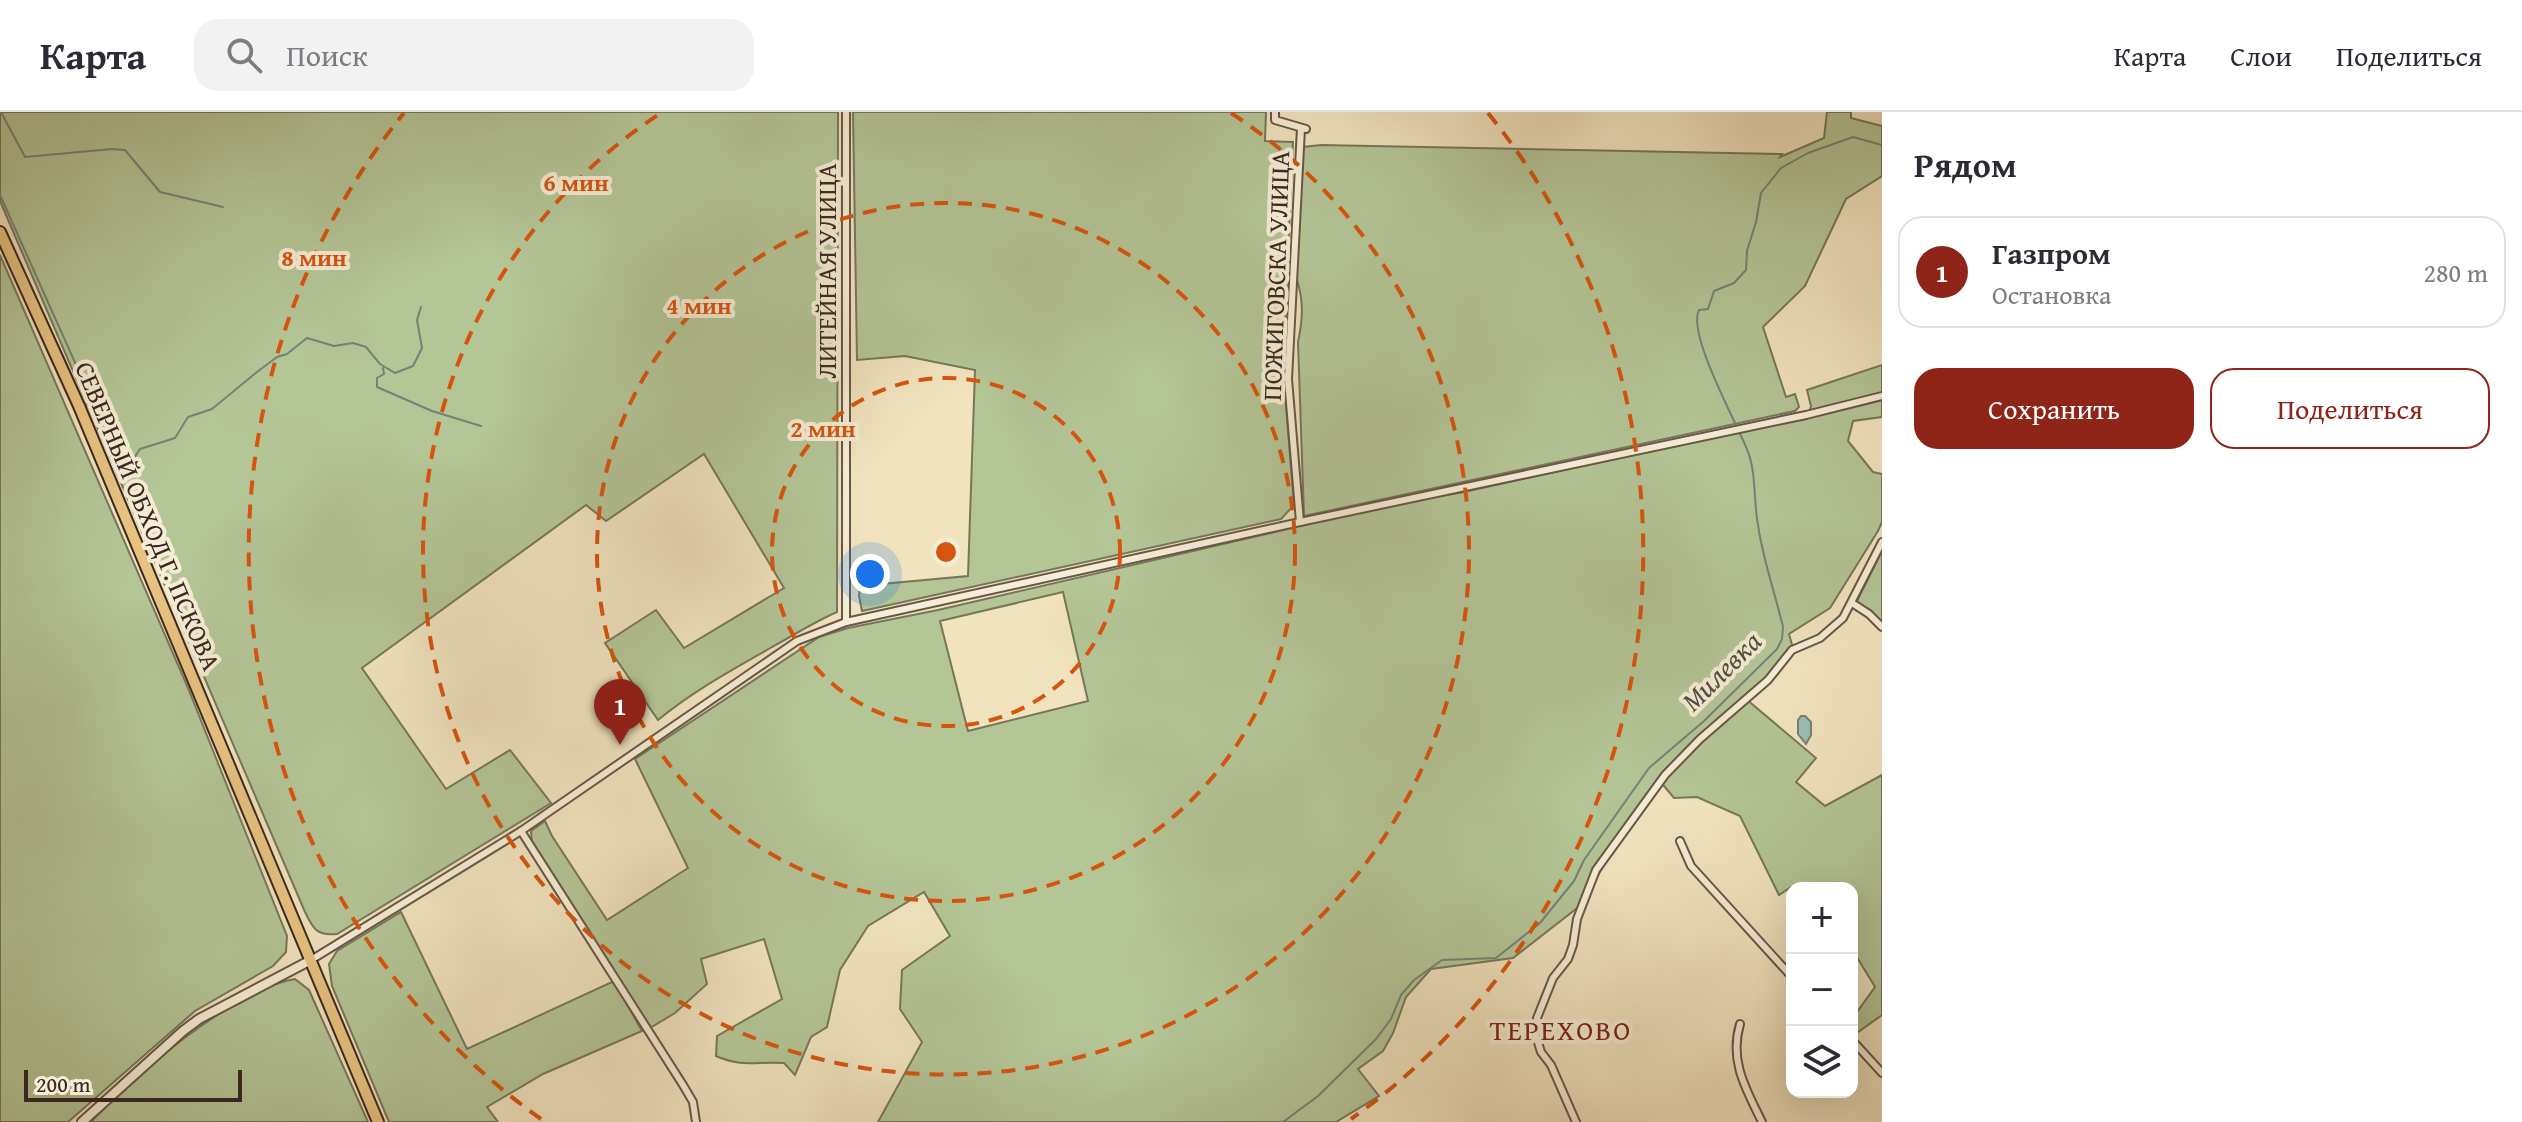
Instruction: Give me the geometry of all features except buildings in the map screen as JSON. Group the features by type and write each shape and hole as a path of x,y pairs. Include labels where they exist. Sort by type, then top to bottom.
{"highway":[{"name":"СЕВЕРНЫЙ ОБХОД Г. ПСКОВА","path":"0,232 79,406 378,1122"}],"street":[{"name":"ЛИТЕЙНАЯ УЛИЦА","path":"846,112 846,622"},
{"name":"ПОЖИГОВСКА УЛИЦА","path":"1275,112 1275,120 1304,128 1288,379 1300,522"},
{"path":"82,1122 191,1025 311,960 521,831 797,641 846,622 1882,396"},
{"path":"1576,1122 1551,1065 1541,1052 1536,1036 1537,1018 1553,978 1568,959 1577,919 1596,870 1665,775 1700,739 1768,680 1792,650 1820,638 1843,618 1882,542"},
{"path":"1852,603 1882,627"},
{"path":"521,831 683,1085 693,1102 696,1122"},
{"path":"1680,841 1691,866 1786,970"},
{"path":"1740,1024 1735,1053 1738,1070 1762,1122"},
{"path":"1858,1047 1882,1073"}],"green space":[{"path":"0,112 838,112 837,612 713,681 658,720 605,643 656,610 684,648 784,588 704,454 606,521 586,505 362,668 446,789 510,750 551,803 337,934 320,932 313,927 305,912 0,201"},
{"path":"853,112 1266,112 1265,141 1293,142 1283,368 1294,505 1281,519 862,611 860,586 968,576 975,370 905,356 857,360"},
{"path":"1827,112 1851,112 1851,118 1882,126 1882,176 1846,199 1805,286 1763,327 1786,397 1795,394 1799,407 1795,411 1304,516 1298,342 1302,309 1296,277 1303,147 1782,154 1780,157 1824,138"},
{"path":"0,255 188,688 287,936 286,952 273,966 195,1011 68,1122 0,1122"},
{"path":"1882,365 1882,417 1853,421 1848,441 1873,472 1882,474 1882,522 1830,608 1789,634 1793,648 1766,681 1746,699 1816,758 1796,782 1825,806 1882,775 1882,1015 1858,1032 1858,1011 1875,987 1858,959 1858,882 1786,882 1786,890 1779,895 1740,816 1697,797 1674,798 1659,780 1581,905 1513,958 1431,969 1406,997 1383,1051 1358,1069 1379,1096 1336,1122 878,1122 922,1042 900,1009 902,970 950,936 924,892 868,926 840,970 827,1027 811,1037 795,1075 784,1063 742,1063 716,1056 717,1036 782,999 764,939 701,959 707,984 675,1013 650,1028 532,844 531,831 545,821 607,920 688,868 635,759 819,637 1360,510 1464,492 1808,416 1811,406 1807,390","holes":["1063,592 1088,701 968,731 940,621"]},
{"path":"1882,551 1882,623 1856,603"},
{"path":"401,912 467,1049 614,981 642,1031 543,1074 487,1107 498,1122 389,1122 332,986 329,964 337,951"},
{"path":"295,979 309,990 368,1122 91,1122 132,1082 186,1037 244,999"}],"water":[{"path":"1801,716 1811,722 1811,735 1806,744 1798,734"}],"waterway":[{"path":"1,112 25,157 125,150 160,192 223,207"},
{"name":"Милевка","path":"1283,1122 1318,1096 1376,1039 1391,1019 1401,995 1414,980 1442,960 1496,958 1540,923 1574,881 1584,860 1649,768 1704,721 1777,649 1783,627 1760,538 1752,466 1706,356 1697,321 1699,310 1708,309 1714,291 1734,283 1746,270 1747,251 1761,193 1781,168 1808,153 1853,137 1882,145"},
{"path":"0,195 120,463 134,458 140,449 175,438 188,417 212,409 277,357 287,354 307,338 334,346 353,343 366,347 380,364 395,373 413,366 422,348 417,320 421,307"},
{"path":"383,368 384,374 377,378 377,387 432,411 481,426"}],"place":[{"name":"Газпром","path":"620,745"}],"district":[{"name":"ТЕРЕХОВО","path":"1561,1030"}]}
